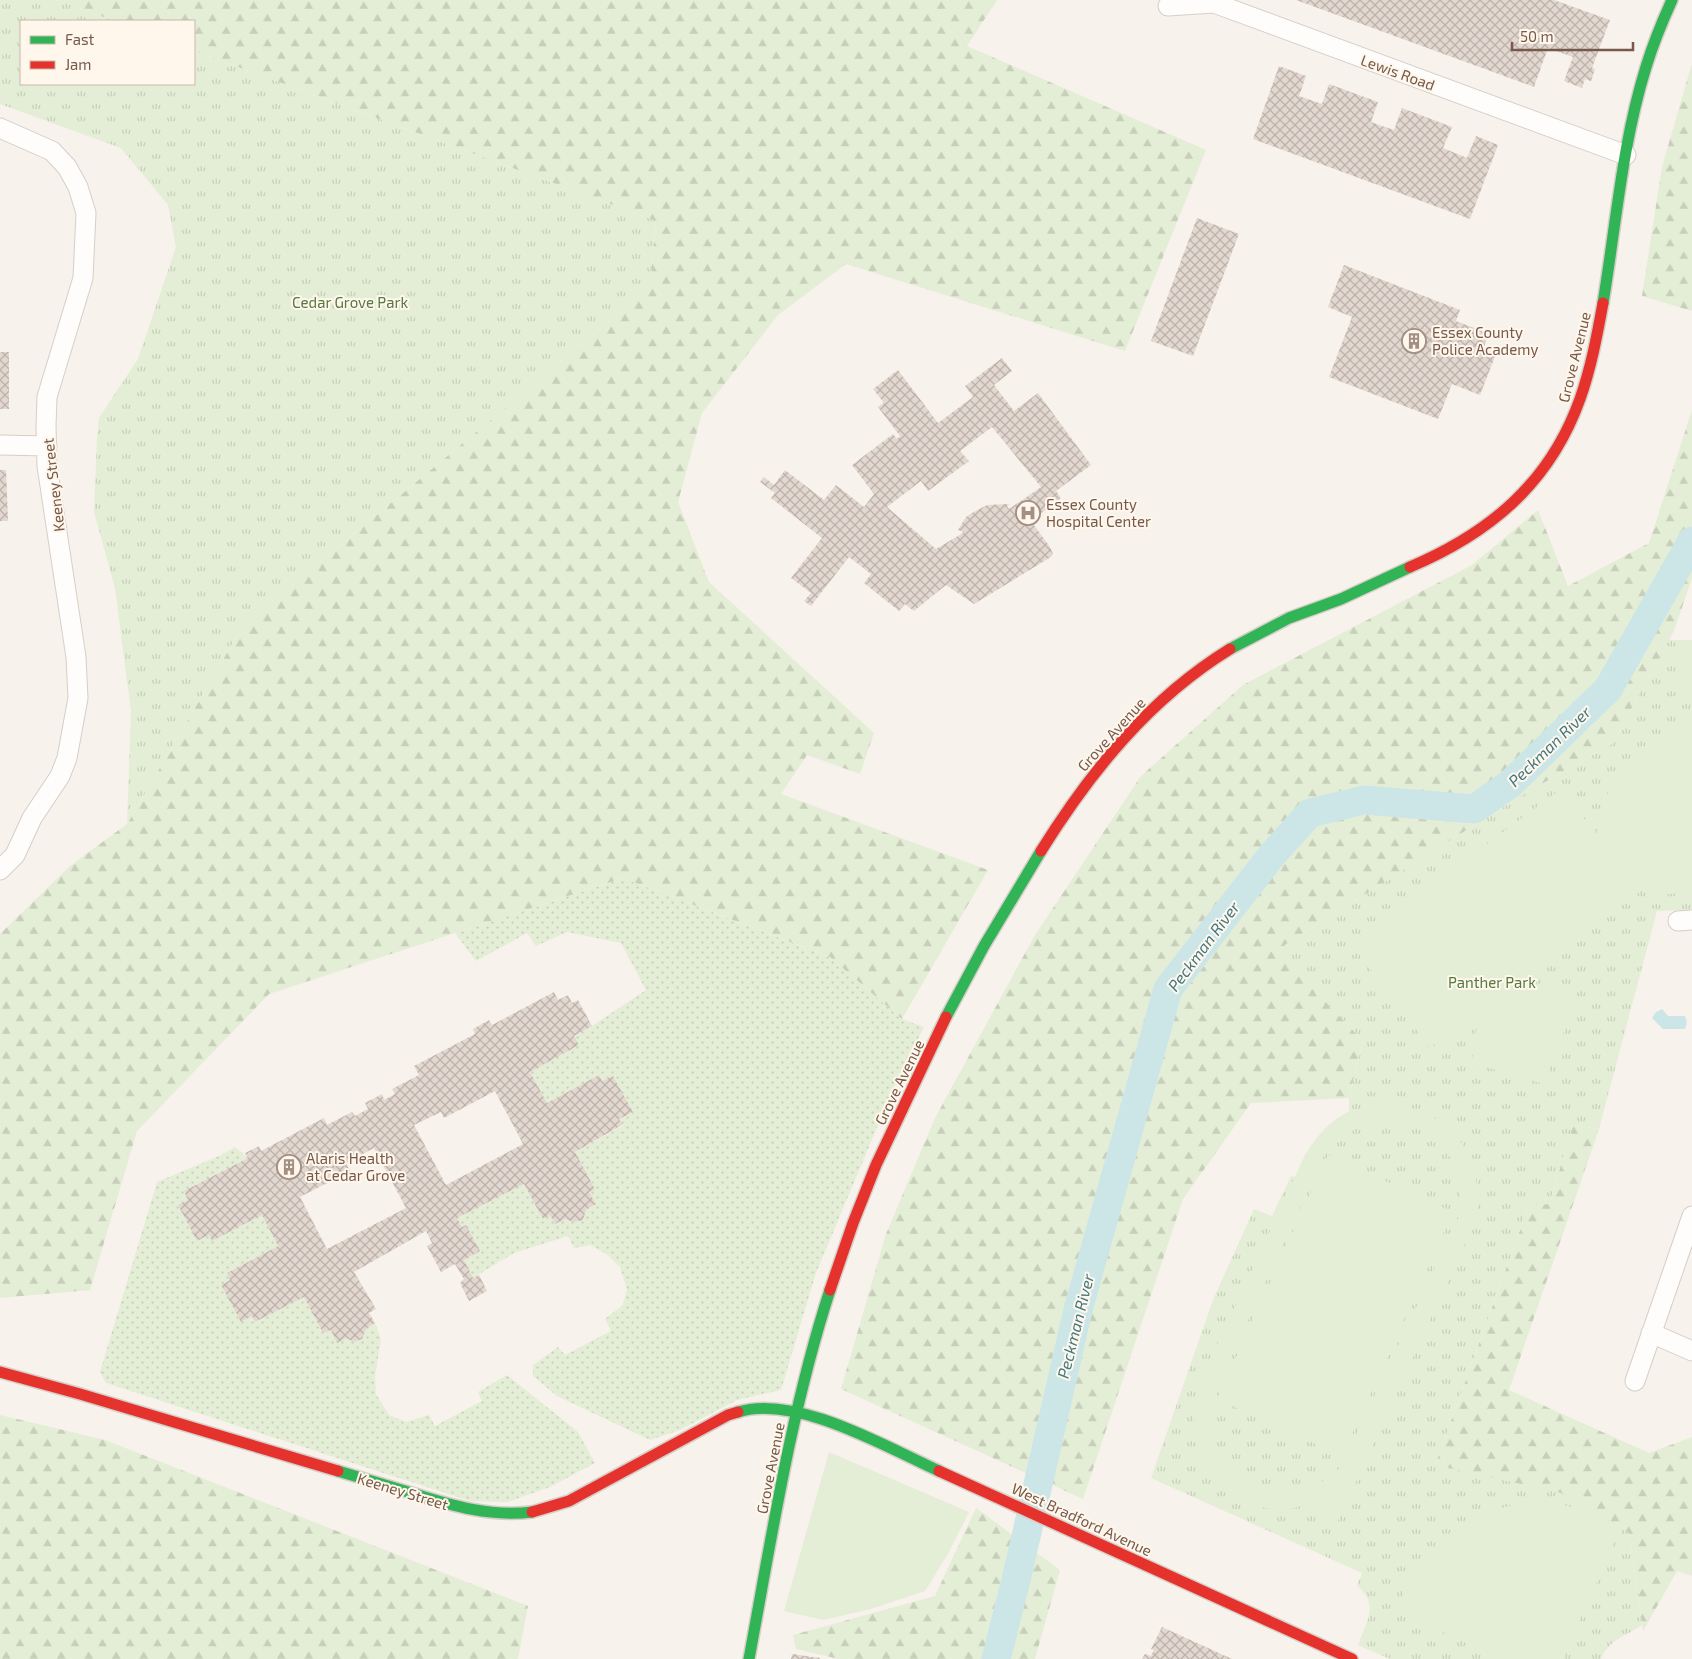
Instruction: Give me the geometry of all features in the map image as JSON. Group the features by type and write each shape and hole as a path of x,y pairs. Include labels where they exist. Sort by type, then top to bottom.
{"street":[{"name":"Grove Avenue","path":"748,1659 803,1377 828,1295 852,1227 880,1157 935,1042 941,1025 982,950 1028,871 1087,783 1141,719 1186,679 1233,646 1267,628 1308,610 1336,601 1440,553 1474,535 1498,516 1546,464 1566,435 1586,381 1601,314 1626,155 1645,72 1659,26 1672,0"},
{"name":"Lewis Road","path":"1168,6 1214,3 1626,155"},
{"name":"Keeney Street","path":"0,128 52,151 67,167 78,187 86,214 83,278 48,397 47,446 47,466 76,657 78,698 67,758 60,776 32,818 15,855 0,870"},
{"path":"0,445 47,446"},
{"path":"1635,1380 1692,1216"},
{"path":"1651,1333 1692,1351"},
{"name":"Keeney Street","path":"0,1372 80,1394 458,1507 494,1513 532,1512 569,1501 728,1415 739,1411 762,1407 796,1413"},
{"name":"West Bradford Avenue","path":"796,1413 828,1420 1352,1659"}],"green space":[{"name":"Cedar Grove Park","path":"0,0 57,0 111,20 20,20 20,85 195,85 195,51 656,221 650,287 242,627 127,824 131,711 115,588 94,512 97,438 99,418 138,359 176,247 168,205 121,148 0,104"},
{"path":"57,0 997,0 967,46 1206,150 1125,351 846,264 778,315 702,413 678,502 709,582 874,733 860,774 807,755 781,794 988,870 902,1019 830,957 623,878 269,994 137,1131 90,1290 0,1298 0,934 70,866 127,824 242,627 650,287 656,221 195,51 195,20 111,20"},
{"path":"1692,63 1692,311 1642,296 1662,167"},
{"path":"1692,410 1692,578 1674,631 1612,744 1519,797 1277,950 1363,1041 1349,1098 1251,1103 1183,1199 1083,1499 841,1389 886,1234 935,1118 1035,935 1141,776 1243,685 1472,565 1538,510 1568,586 1649,543"},
{"name":"Panther Park","path":"1669,640 1692,640 1692,910 1657,911 1599,1129 1573,1125 1549,1204 1529,1205 1435,1465 1561,1493 1629,1533 1642,1625 1613,1642 1604,1652 1601,1659 1390,1659 1358,1645 1367,1621 1370,1606 1368,1599 1357,1586 1362,1573 1151,1478 1213,1300 1254,1209 1272,1216 1291,1176 1295,1177 1305,1156 1316,1140 1322,1132 1349,1111 1349,1098 1363,1041 1277,950 1519,797 1612,744"},
{"path":"1678,644 1692,644 1692,697 1677,696"},
{"path":"1692,721 1692,892 1648,896 1613,858 1639,892 1521,980 1577,998 1544,1084 1472,1063 1474,1041 1481,1010 1430,1048 1352,945 1561,789 1596,834 1606,798 1615,781 1624,770 1655,742"},
{"path":"623,878 830,957 902,1019 924,1027 894,1087 816,1273 781,1390 737,1400 680,1430 650,1440 557,1396 533,1376 533,1365 558,1347 565,1355 611,1331 605,1319 623,1305 627,1289 620,1267 606,1254 591,1245 574,1248 568,1236 514,1253 473,1278 464,1260 480,1251 466,1225 462,1227 457,1218 524,1184 543,1219 550,1215 555,1224 565,1219 574,1222 583,1220 586,1210 596,1205 589,1192 595,1188 575,1152 622,1126 619,1119 633,1112 613,1076 602,1081 599,1075 547,1103 530,1072 574,1036 646,990 621,943 567,932 536,946 527,933 476,961 455,933"},
{"path":"1382,1104 1417,1110 1446,1126 1458,1137 1467,1151 1478,1191 1478,1203 1474,1224 1338,1521 1307,1506 1284,1510 1264,1508 1239,1498 1222,1484 1203,1460 1195,1435 1194,1421 1202,1378 1305,1155 1328,1125 1345,1114","holes":["1380,1122 1407,1125 1422,1130 1433,1136 1442,1145 1455,1168 1458,1181 1460,1194 1458,1219 1340,1468 1315,1485 1299,1490 1283,1491 1267,1488 1252,1482 1239,1473 1227,1462 1219,1448 1213,1433 1212,1424 1214,1395 1321,1160 1333,1145 1353,1130"]},
{"path":"1573,1125 1599,1129 1509,1390 1649,1453 1692,1437 1692,1576 1677,1571 1643,1631 1629,1533 1435,1465 1529,1205 1549,1204"},
{"path":"235,1147 248,1158 184,1191 188,1200 178,1205 197,1241 209,1235 212,1241 262,1215 278,1246 227,1273 230,1280 221,1285 241,1322 252,1316 255,1322 304,1297 323,1333 331,1330 337,1342 346,1338 354,1342 362,1339 366,1329 375,1323 381,1339 375,1377 376,1394 389,1415 406,1422 429,1415 435,1426 482,1401 478,1392 507,1375 578,1432 595,1463 550,1487 507,1502 470,1501 106,1383 100,1372 157,1182 219,1156"},
{"path":"1328,1155 1453,1212 1342,1456 1217,1399"},
{"path":"0,1415 105,1440 528,1606 518,1659 0,1659"},
{"path":"829,1452 969,1512 949,1552 925,1591 871,1609 823,1620 784,1611"},
{"path":"1538,1502 1564,1505 1594,1513 1607,1521 1616,1539 1564,1659 1500,1659 1408,1616 1403,1596 1426,1557 1440,1541 1456,1528 1493,1510"},
{"path":"976,1508 1060,1570 1035,1659 839,1659 796,1649 793,1635 935,1596"}],"water":[{"path":"1662,1009 1668,1016 1685,1016 1687,1022 1685,1029 1663,1029 1652,1018 1656,1012"}],"building":[{"path":"1296,0 1554,0 1610,20 1592,68 1595,69 1591,81 1585,79 1582,88 1564,81 1573,57 1548,48 1534,87"},
{"path":"1279,66 1306,76 1299,96 1322,104 1329,84 1378,102 1371,122 1379,125 1394,130 1402,108 1452,127 1443,148 1467,158 1476,136 1498,145 1470,219 1253,139"},
{"path":"1197,218 1239,234 1193,356 1151,341"},
{"name":"Essex County Police Academy","path":"1344,265 1460,310 1456,321 1489,334 1483,349 1496,354 1480,395 1452,384 1438,419 1329,377 1352,317 1328,307"},
{"path":"0,352 9,352 9,409 0,409"},
{"path":"1002,358 1012,371 994,385 1014,411 1038,393 1091,465 1056,491 1061,498 1031,521 1050,547 1053,554 1051,557 974,604 946,585 914,611 905,604 899,611 864,583 871,574 849,557 811,606 804,601 811,593 791,578 822,538 771,498 775,493 760,482 764,477 774,485 785,470 824,500 836,485 864,507 874,494 852,465 893,434 897,439 900,436 878,407 884,403 873,389 898,370 938,423 973,397 965,386","holes":["992,427 1041,487 1009,509 1007,506 1010,504 987,505 972,513 966,517 958,530 963,533 936,549 887,507 921,481 928,491 969,461 960,451"]},
{"path":"0,470 6,470 8,521 0,521"},
{"name":"Alaris Health at Cedar Grove","path":"554,992 558,1000 568,995 572,1003 578,1000 592,1026 574,1036 579,1045 530,1072 547,1103 599,1075 602,1081 613,1076 633,1112 619,1119 622,1125 575,1152 595,1189 589,1192 596,1204 586,1210 583,1220 574,1222 565,1219 555,1224 550,1215 543,1219 524,1184 457,1218 462,1227 466,1225 480,1251 464,1260 473,1278 479,1275 487,1291 469,1301 460,1283 464,1279 455,1264 441,1272 427,1246 432,1243 426,1231 354,1272 376,1309 369,1313 375,1323 366,1329 362,1339 354,1342 346,1338 337,1343 331,1330 323,1333 304,1297 255,1322 252,1316 241,1322 221,1285 230,1280 227,1273 278,1246 262,1215 212,1241 209,1235 197,1241 178,1205 188,1200 184,1191 248,1158 245,1153 259,1146 261,1151 324,1118 327,1125 352,1112 355,1116 368,1109 365,1103 382,1094 384,1100 395,1094 392,1089 419,1075 414,1066 475,1034 473,1029 489,1020 492,1025","holes":["495,1091 523,1144 446,1185 414,1125 441,1112 444,1118","374,1148 406,1208 327,1249 300,1197 350,1171 346,1163"]},
{"path":"1162,1627 1232,1659 1142,1659 1145,1654 1151,1656 1154,1650 1151,1649"},
{"path":"792,1654 820,1658 820,1659 791,1659"}],"waterway":[{"name":"Peckman River","path":"996,1659 1078,1310 1168,989 1272,855 1310,813 1364,800 1474,809 1510,784 1608,689 1692,541"}],"traffic: fast":[{"path":"1603,303 1620,185 1631,125 1649,58 1672,0"},
{"path":"1230,649 1289,618 1341,599 1410,567"},
{"path":"946,1017 984,946 1041,851"},
{"path":"749,1659 774,1519 793,1427 816,1335 830,1290"},
{"path":"738,1412 761,1408 786,1410 813,1416 867,1437 939,1471"},
{"path":"338,1471 444,1503 472,1509 502,1513 532,1512"}],"traffic: jam":[{"path":"1410,567 1466,538 1491,521 1514,502 1552,456 1567,429 1580,399 1593,352 1603,303"},
{"path":"1041,851 1080,793 1124,739 1173,690 1230,649"},
{"path":"830,1290 853,1223 876,1165 946,1017"},
{"path":"0,1372 338,1471"},
{"path":"532,1512 569,1501 728,1415 738,1412"},
{"path":"939,1471 1352,1659"}],"place":[{"name":"Essex County Police Academy","path":"1414,341"},
{"name":"Essex County Hospital Center","path":"1028,513"},
{"name":"Alaris Health at Cedar Grove","path":"289,1167"}]}
